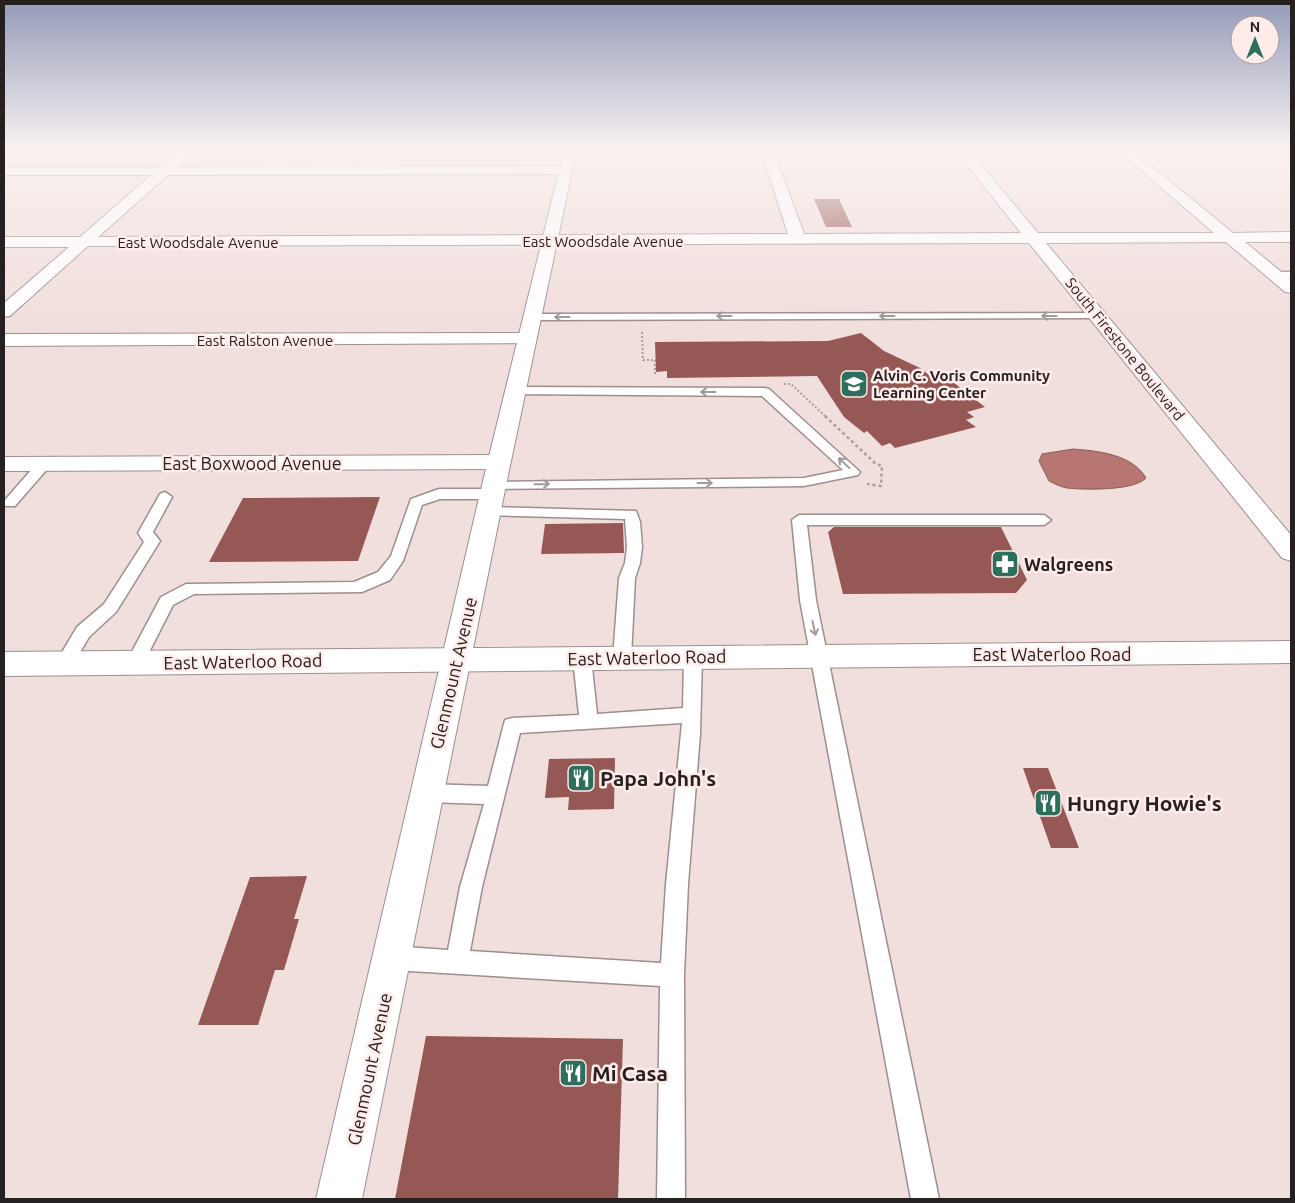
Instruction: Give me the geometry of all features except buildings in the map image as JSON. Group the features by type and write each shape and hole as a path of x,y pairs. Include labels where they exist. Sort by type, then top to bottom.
{"street":[{"path":"4,312 127,203"},
{"name":"Glenmount Avenue","path":"339,1199 393,958 499,462 558,203"},
{"path":"785,203 798,240"},
{"name":"South Firestone Boulevard","path":"1005,203 1291,552"},
{"path":"1187,203 1291,288"},
{"name":"East Woodsdale Avenue","path":"4,242 1291,237"},
{"name":"East Ralston Avenue","path":"4,340 526,339"},
{"name":"East Boxwood Avenue","path":"4,464 499,462"},
{"name":"East Waterloo Road","path":"4,664 1291,652"}],"lane":[{"path":"1275,275 1291,275"},
{"path":"532,317 1098,316"},
{"path":"492,497 804,482 853,472 765,392 516,391"},
{"path":"10,504 44,464"},
{"path":"135,663 167,601 192,588 356,588 384,576 398,557 416,502 439,494 492,497 631,514 635,530 633,567 627,578 622,658"},
{"path":"64,664 83,632 110,608 152,541 145,533 165,497"},
{"path":"924,1199 808,600 799,520 1044,520"},
{"path":"671,1199 672,975 691,715 693,657"},
{"path":"582,658 589,722"},
{"path":"457,962 471,887 496,795 512,726 691,715"},
{"path":"427,793 496,795"},
{"path":"393,958 672,975"}],"path":[{"path":"641,316 643,360 654,360 656,392"},
{"path":"781,384 791,384 876,464 882,466 881,486 865,484"}],"shaded area":[{"path":"1073,449 1114,455 1132,464 1146,478 1131,485 1096,489 1067,488 1049,481 1039,461 1042,454"}],"place":[{"name":"Alvin C. Voris Community Learning Center","path":"854,384"},
{"name":"Walgreens","path":"1005,564"},
{"name":"Papa John's","path":"581,778"},
{"name":"Hungry Howie's","path":"1048,803"},
{"name":"Mi Casa","path":"573,1073"}]}
